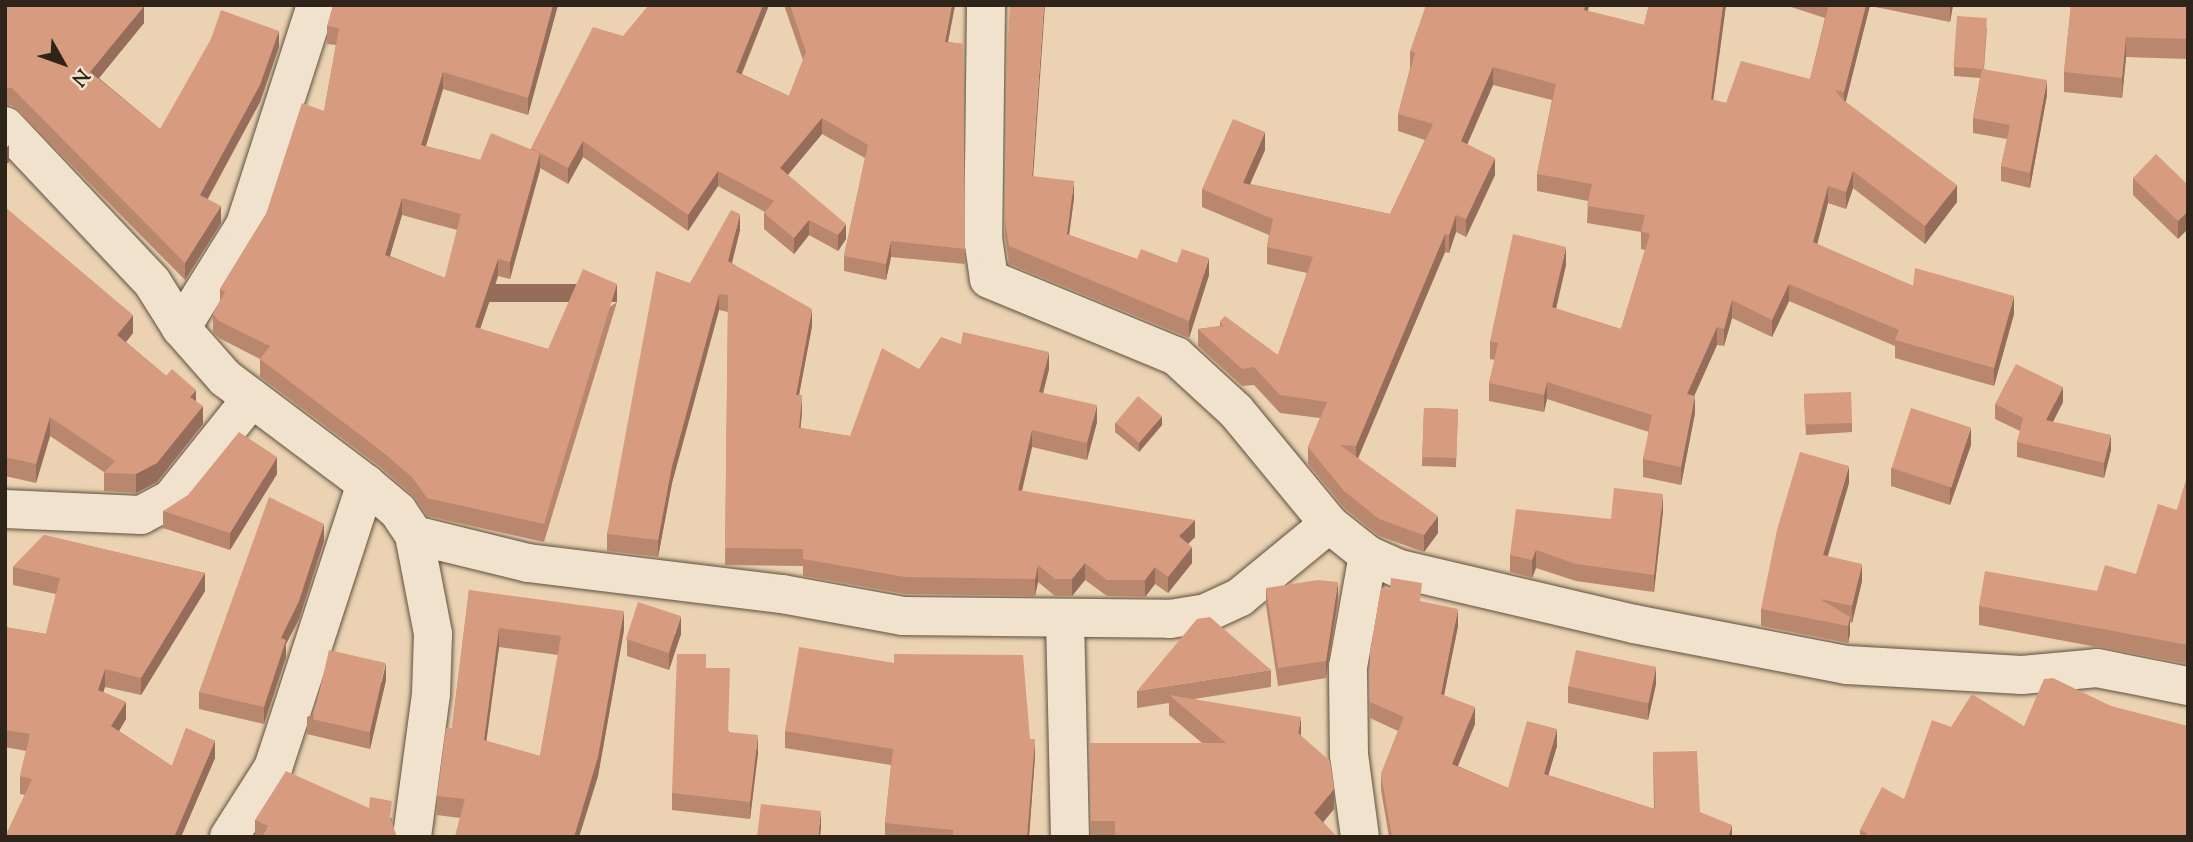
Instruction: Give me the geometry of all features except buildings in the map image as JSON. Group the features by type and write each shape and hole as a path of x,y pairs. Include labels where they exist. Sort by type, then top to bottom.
{"street":[{"path":"181,327 245,225 316,5"},
{"path":"986,5 983,238 989,279 1013,293 1176,356 1236,411 1329,524 1368,555 1400,569 1634,624 1847,665 2022,674 2097,668 2188,686"},
{"path":"5,126 152,282 181,327 225,378 366,484 398,511 414,535 433,634 431,694 412,837"},
{"path":"5,509 141,515 171,499 252,398"},
{"path":"229,837 274,768 366,484"},
{"path":"414,535 528,563 782,594 903,616 1170,619 1206,612 1240,597 1329,524"},
{"path":"1360,837 1349,755 1348,667 1368,555"},
{"path":"1065,618 1070,837"}]}
